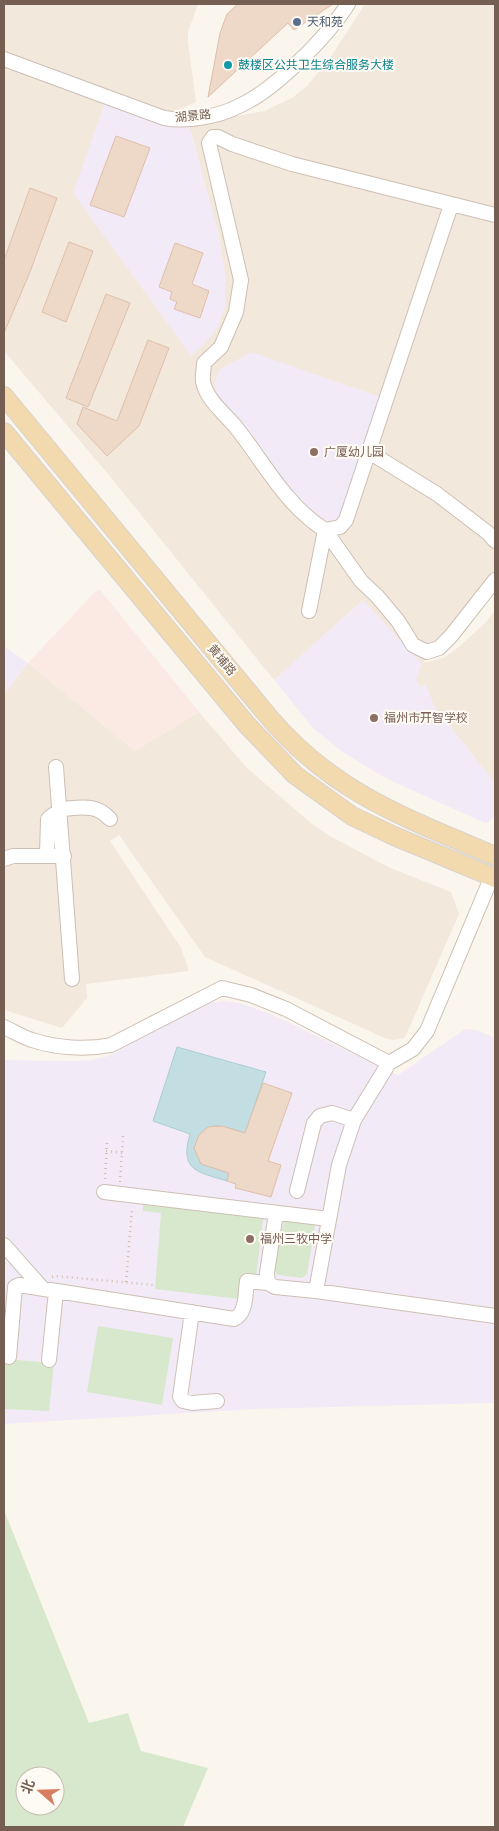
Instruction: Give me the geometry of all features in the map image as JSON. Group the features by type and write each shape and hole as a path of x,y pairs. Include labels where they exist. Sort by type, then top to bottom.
{"main road":[{"name":"黄埔路","path":"4,396 268,716 299,749 334,778 375,803 495,856"},
{"name":"黄埔路","path":"4,432 246,725 295,775 352,816 394,836 494,877"}],"street":[{"name":"湖景路","path":"4,59 164,118 177,120 213,115 241,106 277,80 324,36 348,4"},
{"path":"495,215 292,164 232,144 218,137 213,137 209,143 241,280 236,312 221,347 204,363 203,382 210,398 235,426 278,486 310,520 325,530 361,581 377,596 398,621 413,645 427,652 440,648 495,580"},
{"path":"325,530 340,527 346,520 451,205"},
{"path":"369,452 437,494 495,540"},
{"path":"309,611 325,530"},
{"path":"56,767 72,979"},
{"path":"47,856 48,819 53,815 60,812 92,807 99,809 110,819"},
{"path":"4,859 14,856 64,856"},
{"path":"316,1291 339,1165 354,1120 389,1063 413,1049 427,1031 494,877"},
{"path":"4,1026 31,1040 43,1043 84,1048 103,1047 111,1045 222,988 262,999 286,1009 389,1063"},
{"path":"297,1191 314,1123 320,1116 332,1113 354,1120"},
{"path":"104,1192 329,1219"},
{"path":"268,1283 267,1273 276,1213"},
{"path":"4,1245 46,1288 49,1360"},
{"path":"9,1357 15,1287 19,1285 234,1319 243,1312 247,1281 268,1283 275,1287 495,1316"},
{"path":"192,1312 180,1396 183,1401 192,1403 217,1401"}],"path":[{"path":"118,1194 123,1136"},
{"path":"104,1192 107,1143"},
{"path":"106,1151 122,1153"},
{"path":"126,1282 133,1195"},
{"path":"46,1288 55,1276 155,1285"}],"shaded area":[{"path":"4,4 198,4 188,32 196,102 169,114 4,54"},
{"path":"365,4 495,4 495,575 469,610 423,663 443,658 454,651 485,623 495,611 495,783 435,708 425,685 420,687 363,600 274,680 113,480 4,351 4,66 105,102 216,330 225,306 225,275 218,232 189,125 264,111 292,98 307,86 330,58"},
{"path":"105,102 172,127 189,125 218,232 225,275 225,306 221,319 209,339 191,356 73,193"},
{"name":"广厦幼儿园","path":"251,352 383,398 342,518 329,525 310,515 217,394 215,383 218,372"},
{"path":"100,590 199,712 135,751 28,663 95,592"},
{"name":"福州市开智学校","path":"363,600 422,664 416,680 420,687 425,685 435,708 495,783 495,817 489,822 485,823 387,779 341,751 312,727 274,680"},
{"path":"4,646 28,663 4,694"},
{"path":"28,663 135,751 199,712 247,768 312,824 330,836 388,867 451,892 459,914 404,1038 387,1039 205,957 119,835 110,841 181,948 189,971 86,984 87,998 62,1028 4,1010 4,694"},
{"name":"福州三牧中学","path":"224,1001 239,1003 271,1014 398,1075 465,1029 476,1030 495,1038 495,1403 255,1409 4,1424 4,1060 73,1061 91,1060 108,1056 195,1010 210,1003"}],"green space":[{"path":"143,1201 264,1213 256,1277 239,1299 155,1289 161,1213 143,1211"},
{"path":"284,1220 314,1223 315,1226 307,1274 302,1278 278,1275 274,1270"},
{"path":"98,1326 173,1338 162,1405 87,1392"},
{"path":"5,1359 54,1363 49,1411 4,1409"},
{"path":"4,1510 89,1723 128,1713 141,1751 208,1768 183,1827 4,1827"}],"water":[{"path":"177,1047 266,1072 245,1133 221,1126 214,1126 203,1131 194,1148 201,1164 229,1173 227,1181 200,1172 189,1163 187,1146 190,1134 153,1121"}],"building":[{"name":"鼓楼区公共卫生综合服务大楼","path":"238,4 333,4 294,30 288,23 208,97 220,33 227,14"},
{"path":"116,136 150,148 124,217 90,205"},
{"path":"30,188 57,198 30,272 4,333 4,260"},
{"path":"69,242 93,251 66,322 42,312"},
{"path":"175,243 203,253 192,284 209,291 200,318 174,309 177,302 170,299 172,292 159,287"},
{"path":"106,294 130,303 88,407 66,398"},
{"path":"148,340 169,348 139,426 107,456 77,424 83,407 117,421"},
{"path":"263,1083 292,1093 268,1161 281,1165 271,1197 235,1188 236,1184 227,1181 229,1173 201,1164 194,1148 199,1135 208,1127 222,1126 245,1133"}],"place":[{"name":"天和苑","path":"297,22"},
{"name":"鼓楼区公共卫生综合服务大楼","path":"228,65"},
{"name":"广厦幼儿园","path":"314,452"},
{"name":"福州市开智学校","path":"374,718"},
{"name":"福州三牧中学","path":"250,1239"}]}
